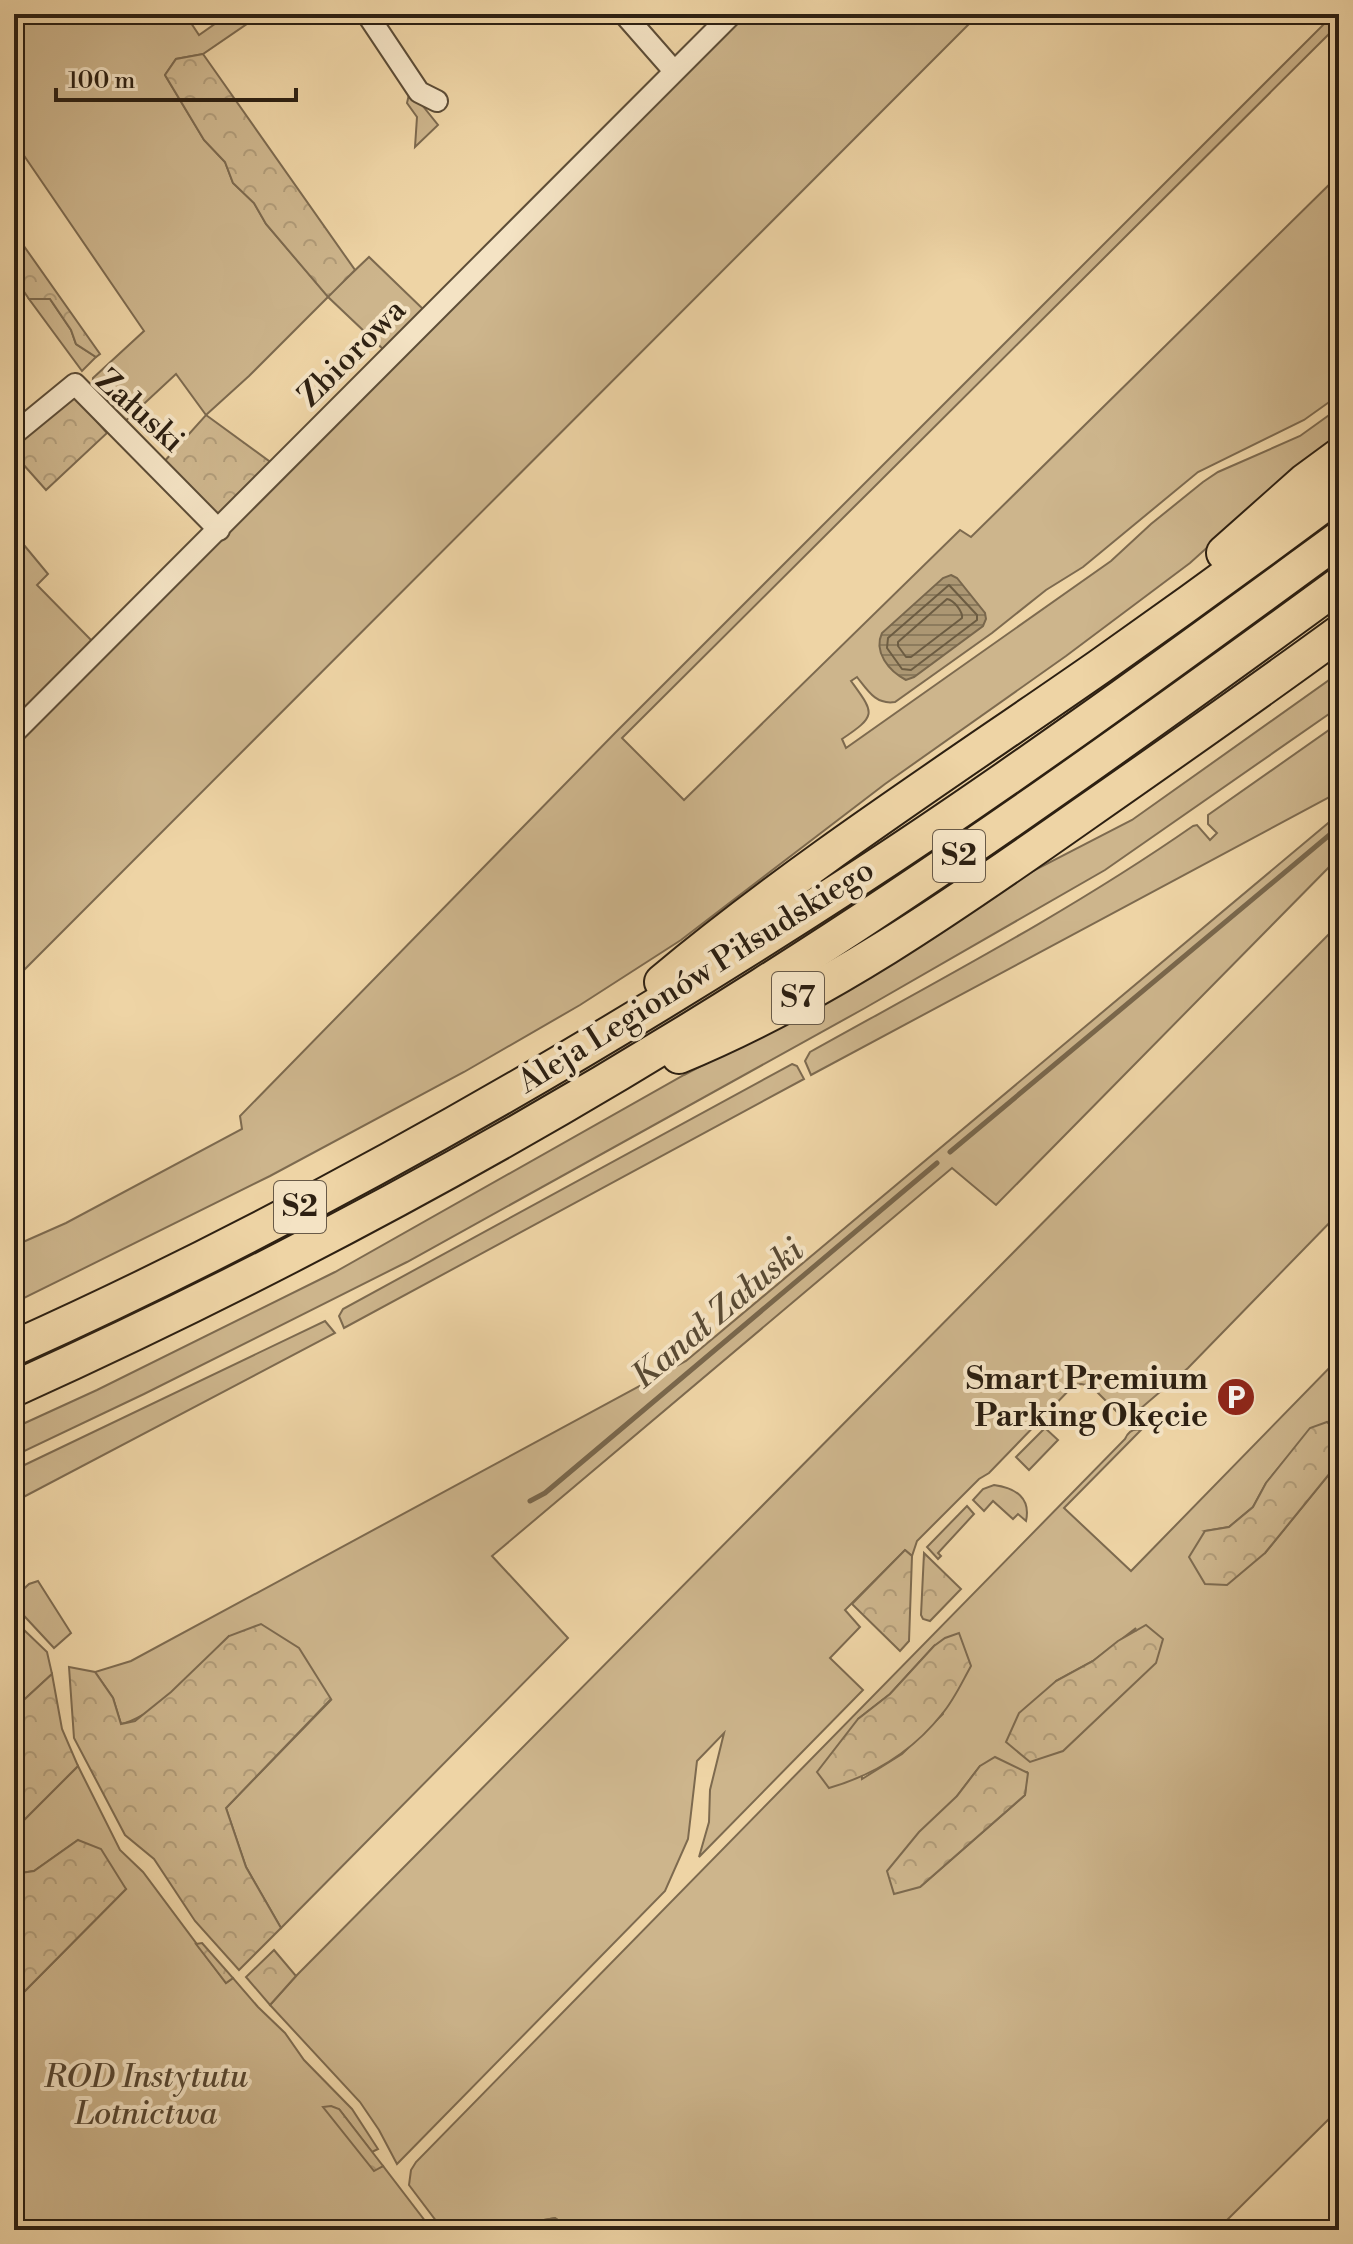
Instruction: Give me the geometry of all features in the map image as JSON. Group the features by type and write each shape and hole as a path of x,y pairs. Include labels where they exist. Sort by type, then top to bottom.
{"highway":[{"path":"1099,666 1305,481 1339,456"},
{"path":"578,1051 731,925 791,880 1099,666 1339,493"},
{"name":"Aleja Legionów Piłsudskiego","path":"14,1348 321,1196 453,1124 749,948 947,819 1124,696 1339,539"},
{"name":"Aleja Legionów Piłsudskiego","path":"14,1389 307,1247 565,1105 762,986 981,842 1339,585"},
{"name":"S7","path":"565,1105 713,1042 876,955 1004,870 1339,633"},
{"path":"1285,672 1339,645"}],"street":[{"path":"367,14 419,92 437,101"},
{"path":"624,14 674,71"},
{"name":"Zbiorowa","path":"14,733 732,14"},
{"name":"Załuski","path":"14,434 75,384 219,530"}],"green space":[{"path":"14,14 185,14 199,35 229,14 255,14 257,17 203,54 176,59 165,75 204,140 225,162 233,183 254,203 266,224 328,296 369,257 425,311 385,351 328,297 206,415 176,374 119,427 98,398 93,378 144,331 14,141"},
{"path":"742,14 979,14 14,980 14,740"},
{"path":"1334,14 1339,15 1339,24 622,738 684,800 960,530 971,537 1339,175 1339,395 1304,420 1198,472 1083,567 1046,590 895,702 878,699 857,677 851,681 869,713 862,724 842,739 846,748 1111,561 1151,524 1218,472 1300,436 1339,408 1339,434 1299,465 1190,563 1066,656 885,784 681,940 580,1005 464,1072 270,1176 14,1303 14,1246 66,1223 242,1129 240,1116 616,732"},
{"path":"203,54 355,270 328,297 266,224 254,203 233,183 225,162 204,140 165,75 176,59"},
{"path":"410,90 438,125 415,147 417,117 407,103"},
{"path":"14,232 100,354 96,357 76,344 71,330 50,299 29,299 14,277"},
{"path":"29,299 50,299 71,330 76,344 96,357 82,371"},
{"path":"71,392 107,433 46,490 14,454 14,439"},
{"path":"206,415 273,464 220,519 162,464"},
{"path":"1339,505 1339,516 1132,667 781,905"},
{"path":"14,533 48,574 37,585 94,643 14,724"},
{"path":"1339,556 1339,567 1170,690 912,868 649,1038 415,1172 14,1374 14,1363 270,1237"},
{"path":"1339,673 1339,707 1105,870 865,1008 407,1262 14,1456 14,1428 335,1272 684,1075 839,993 1025,875 1132,820"},
{"path":"1339,723 1339,792 811,1075 805,1061 810,1052 1052,916 1193,826 1197,825 1210,840 1217,833 1208,824 1208,815"},
{"path":"1339,814 1339,857 996,1205 952,1168 492,1556 568,1638 281,1928 246,1867 226,1808 331,1700 229,1636 150,1711 121,1724 113,1698 95,1672 131,1661 686,1361"},
{"path":"1339,924 1339,1213 1188,1368 1126,1421 1091,1386 1074,1385 989,1473 979,1479 917,1541 912,1556 905,1550 845,1610 860,1627 830,1658 863,1690 699,1857 709,1822 710,1790 724,1733 697,1761 688,1839 665,1891 397,2164 360,2102 270,2005"},
{"path":"792,1064 797,1066 804,1079 344,1328 339,1316 343,1309"},
{"path":"325,1321 335,1333 14,1502 14,1470"},
{"path":"1339,1358 1339,1433 1327,1422 1285,1460 1266,1483 1253,1507 1229,1527 1205,1531 1265,1553 1339,1462 1339,2109 1217,2230 572,2230 555,2218 527,2223 522,2230 443,2230 409,2185 411,2170 416,2162 1129,1433 1141,1430 1064,1508 1131,1571","holes":["1136,1628 1030,1761 1056,1681 1093,1661","934,1646 943,1714 902,1754 862,1779 858,1719 890,1694","980,1766 1027,1772 1025,1795 920,1887 957,1796"]},
{"path":"1327,1422 1339,1433 1339,1462 1265,1553 1227,1585 1205,1584 1189,1557 1205,1531 1229,1527 1253,1507 1266,1483 1310,1428"},
{"path":"1045,1428 1058,1440 1029,1470 1016,1457"},
{"path":"994,1485 1015,1492 1024,1500 1026,1521 1018,1514 1013,1519 993,1501 984,1511 973,1500 983,1489"},
{"path":"967,1506 974,1514 938,1553 941,1556 938,1559 927,1547"},
{"path":"905,1550 912,1556 909,1641 900,1651 852,1604"},
{"path":"924,1553 961,1589 930,1621 921,1615"},
{"path":"38,1581 71,1633 54,1648 14,1605 14,1598 29,1584"},
{"path":"261,1624 299,1648 331,1699 226,1808 246,1867 281,1928 239,1970 195,1921 154,1859 125,1835 74,1738 69,1667 95,1672 113,1698 121,1724 135,1721 171,1692 229,1636"},
{"path":"1146,1625 1163,1639 1156,1663 1063,1751 1030,1762 1006,1742 1019,1713 1056,1681 1093,1661 1118,1641"},
{"path":"22,1628 47,1652 52,1674 14,1709 14,1636"},
{"path":"959,1633 971,1666 942,1714 905,1751 877,1769 829,1788 817,1772 858,1719 890,1694 934,1646"},
{"path":"52,1674 62,1729 78,1766 14,1830 14,1709"},
{"path":"995,1757 1028,1773 1025,1795 920,1887 894,1894 887,1871 919,1832 957,1796 980,1766"},
{"name":"ROD Instytutu Lotnictwa","path":"78,1766 120,1850 143,1872 226,1983 233,1978 285,2033 304,2060 352,2109 378,2149 372,2152 339,2109 374,2170 383,2166 432,2230 14,2230 14,2002 126,1889 78,1840 34,1871 14,1874 14,1830"},
{"path":"78,1840 101,1849 126,1889 14,2002 14,1874 34,1871"},
{"path":"202,1943 233,1978 226,1983 196,1944"},
{"path":"274,1950 296,1976 270,2005 246,1977"},
{"path":"323,2107 339,2109 383,2166 374,2171"},
{"path":"555,2218 572,2230 522,2230 527,2223"}],"water":[{"path":"951,575 957,578 985,613 983,626 906,680 884,660 880,647 882,633 943,578"}],"waterway":[{"name":"Kanał Załuski","path":"950,1152 1339,827"},
{"name":"Kanał Załuski","path":"530,1501 545,1493 937,1163"}],"place":[{"name":"Smart Premium Parking Okęcie","path":"1236,1397"}]}
